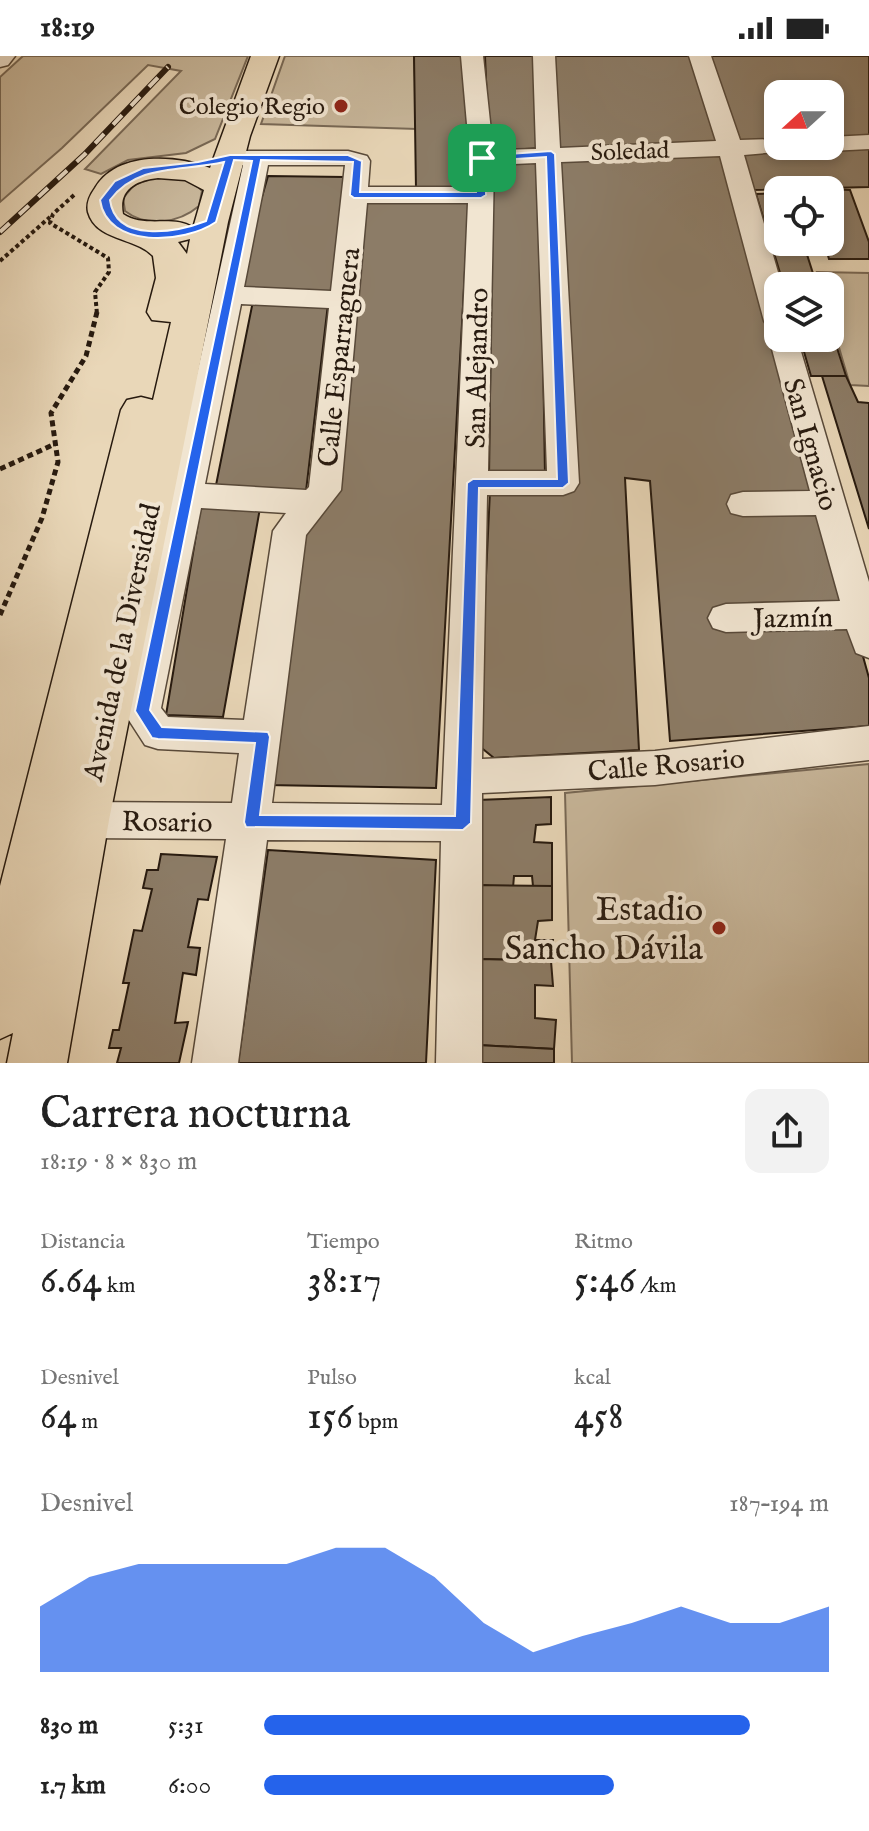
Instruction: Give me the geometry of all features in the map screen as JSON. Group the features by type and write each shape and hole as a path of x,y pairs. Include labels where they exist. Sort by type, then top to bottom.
{"main road":[{"name":"Avenida de la Diversidad","path":"37,1063 83,820 230,181 265,56"},
{"path":"109,191 131,175 177,167 230,181 182,232 149,235"},
{"name":"Avenida de la Diversidad","path":"0,1010 52,774 175,268 167,247 149,235 114,222 105,206 109,191"}],"street":[{"name":"San Alejandro","path":"459,1063 462,777 482,158 472,56"},
{"path":"473,483 563,483 551,154 544,56"},
{"path":"700,56 730,147 764,272"},
{"path":"844,143 869,142"},
{"name":"Soledad","path":"482,158 764,146"},
{"name":"Calle Esparraguera","path":"215,1063 290,531 325,490 358,161 348,158 230,181"},
{"path":"230,181 229,295 142,711 158,733 263,737"},
{"path":"354,195 481,195"},
{"path":"229,295 344,300"},
{"name":"San Ignacio","path":"787,352 865,629"},
{"path":"187,495 314,503"},
{"path":"743,504 829,503"},
{"name":"Jazmín","path":"726,618 865,629"},
{"name":"Calle Rosario","path":"462,777 655,768 869,743"},
{"name":"Rosario","path":"83,820 463,823"}],"path":[{"path":"0,261 86,184 109,191"},
{"path":"0,615 42,518 58,462 51,413 82,367 100,309 95,292 109,272 108,258 62,233 50,223 53,214"},
{"path":"0,469 55,444"}],"shaded area":[{"path":"23,56 248,56 215,139 186,153 128,160 101,174 85,169 181,71 148,65 62,148 0,202 0,77"},
{"name":"Colegio Regio","path":"285,56 414,56 417,129 261,124"},
{"path":"155,177 192,182 202,191 199,206 173,220 163,221 143,220 125,211 123,198 134,185"},
{"path":"844,273 869,273 869,386 850,385 840,352 844,352"},
{"name":"Estadio Sancho Dávila","path":"869,764 869,1063 572,1063 565,793"}],"building":[{"path":"414,56 465,56 470,190 416,190"},
{"path":"485,56 538,56 542,148 489,151"},
{"path":"555,56 693,56 719,142 558,149"},
{"path":"707,56 869,56 869,137 844,138 844,80 764,80 764,140 736,141"},
{"path":"869,147 869,187 844,188 844,176 764,176 764,190 751,190 738,154 764,153 764,160 844,160 844,148"},
{"path":"722,153 764,303 764,352 778,352 817,493 742,514 824,515 849,601 747,603 748,611 854,624 869,678 869,726 670,741 650,481 625,478 639,750 494,758 478,745 490,491 571,492 559,159"},
{"path":"493,161 540,162 545,476 489,477"},
{"path":"268,176 345,177 333,293 235,290"},
{"path":"844,190 850,190 869,242 869,259 829,259 828,256 844,256"},
{"path":"756,194 764,194 764,220"},
{"path":"469,199 436,788 267,785 304,535 365,200"},
{"path":"775,256 807,256 813,272 780,272"},
{"path":"253,301 328,304 306,491 215,490"},
{"path":"804,352 838,352 846,376 811,376"},
{"path":"822,376 846,376 858,402 869,403 869,529"},
{"path":"201,505 260,508 223,717 166,715"},
{"path":"551,797 551,824 536,825 534,842 552,843 552,886 533,886 532,876 514,876 513,888 478,885 477,800"},
{"path":"268,850 436,860 426,1063 238,1063"},
{"path":"161,854 217,857 208,900 198,899 188,947 200,948 196,975 183,973 175,1023 188,1022 179,1063 117,1063 121,1048 109,1048 113,1030 119,1030 129,983 123,983 134,930 142,931 152,889 143,888 147,870 158,870"},
{"path":"478,885 552,886 552,920 538,921 535,940 553,940 551,961 479,959"},
{"path":"479,959 551,961 553,986 535,985 535,1018 556,1020 554,1049 477,1045"},
{"path":"477,1045 554,1049 554,1063 478,1063"}],"railway":[{"path":"0,232 84,155 168,67"}],"place":[{"name":"Colegio Regio","path":"341,106"},
{"name":"Estadio Sancho Dávila","path":"719,928"}],"route":[{"path":"482,158 481,195 354,195 358,161 348,158 230,158 131,175 109,191 105,200 107,212 114,222 138,233 167,234 197,228 211,222 230,158 257,158 142,711 158,733 263,737 251,822 463,823 473,483 563,483 551,154 482,158"}]}
